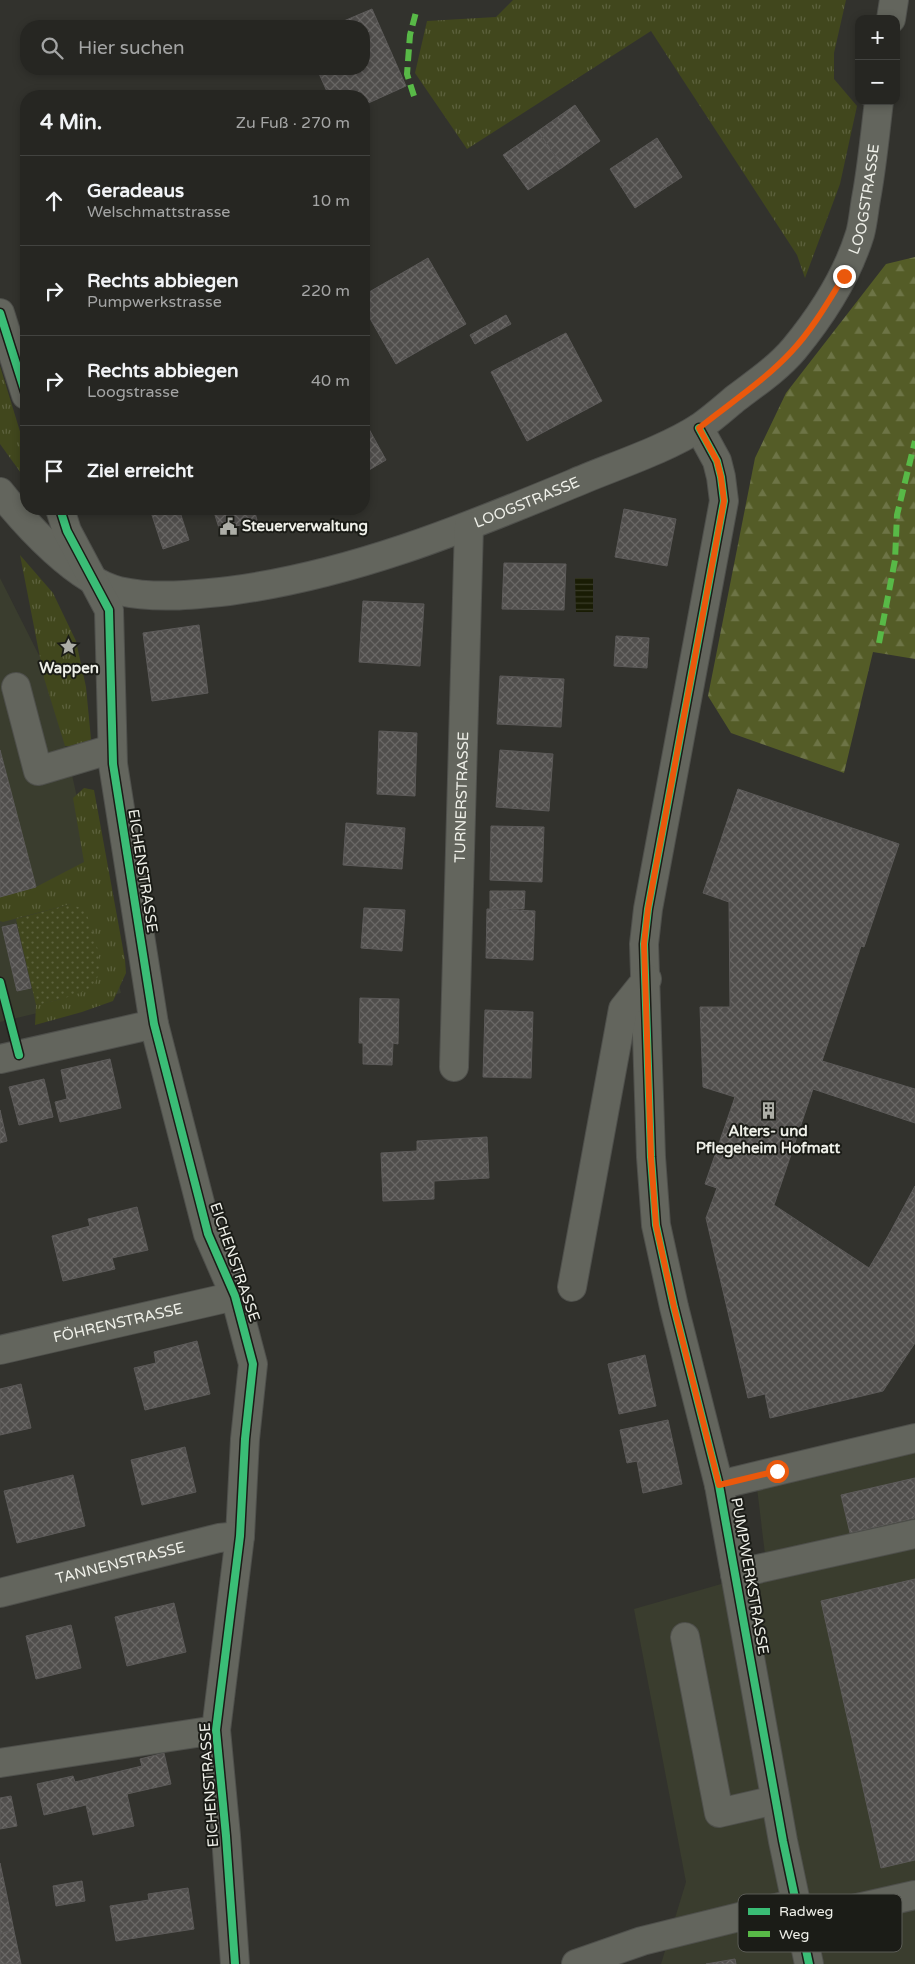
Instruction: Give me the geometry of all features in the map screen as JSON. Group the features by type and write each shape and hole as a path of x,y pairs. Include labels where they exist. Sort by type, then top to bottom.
{"street":[{"path":"892,15 894,0"},
{"name":"LOOGSTRASSE","path":"21,515 50,546 72,566 106,587 154,596 204,594 264,586 341,570 470,526 662,446 699,428 758,382 791,352 819,316 844,276 860,233 872,169 880,105"},
{"path":"0,313 20,376"},
{"name":"PUMPWERKSTRASSE","path":"699,428 717,461 724,501 648,909 644,944 647,979 651,1157 656,1225 674,1307 719,1485 794,1894"},
{"name":"LOOGSTRASSE","path":"0,492 20,514"},
{"name":"EICHENSTRASSE","path":"62,515 66,532 109,610 112,749 132,890 154,1024 208,1234 236,1296 253,1364 245,1439 240,1536 216,1730 235,1964"},
{"name":"TURNERSTRASSE","path":"454,1067 470,526"},
{"path":"16,687 38,771 112,749"},
{"path":"572,1286 623,1009 647,979"},
{"path":"0,1059 154,1024"},
{"name":"FÖHRENSTRASSE","path":"0,1350 236,1296"},
{"path":"719,1485 915,1438"},
{"path":"735,1574 915,1534"},
{"name":"TANNENSTRASSE","path":"0,1594 219,1538 240,1536"},
{"path":"685,1637 720,1813 776,1800"},
{"path":"0,1764 216,1730"},
{"path":"902,1896 915,1894"},
{"path":"576,1964 642,1941 738,1923"}],"shaded area":[{"path":"0,578 50,677 121,993 0,1022"},
{"path":"575,578 593,578 593,612 576,612"},
{"path":"915,1452 915,1964 661,1964 686,1882 634,1609 767,1571 757,1488"}],"green space":[{"path":"513,0 846,0 834,53 834,79 857,106 840,184 805,278 797,255 651,31 467,149 415,73 427,21 496,17"},
{"path":"915,257 915,659 873,652 844,773 731,733 708,696 755,458 786,393 886,264"},
{"path":"0,366 20,431 20,472 0,444"},
{"path":"20,555 53,593 76,641 86,687 91,739 82,747 65,746 44,678"},
{"path":"84,788 94,790 126,973 113,1001 35,1025 36,1005 61,999 71,904 3,922 0,921 0,897 36,887 84,862 73,798"},
{"path":"71,904 85,910 92,928 99,961 99,971 96,980 87,990 36,1005 16,919"}],"building":[{"path":"372,9 406,86 370,102 370,90 326,90 320,75 370,75 370,20 346,20"},
{"path":"575,105 600,141 563,167 538,131"},
{"path":"538,131 563,167 528,190 503,155"},
{"path":"657,138 682,177 635,208 610,169"},
{"path":"428,258 466,324 396,364 370,318 370,292"},
{"path":"506,315 511,324 475,344 470,335"},
{"path":"566,333 602,401 527,441 491,372"},
{"path":"370,431 386,460 370,469"},
{"path":"624,509 676,519 667,566 615,557"},
{"path":"152,515 181,515 189,540 163,549"},
{"name":"Steuerverwaltung","path":"215,515 256,515 257,520 220,531"},
{"path":"504,563 566,564 564,610 502,609"},
{"path":"363,601 424,604 420,666 359,662"},
{"path":"199,625 208,693 152,701 143,633"},
{"path":"616,636 649,638 647,668 614,666"},
{"path":"500,676 564,679 561,727 497,724"},
{"path":"379,731 417,733 415,796 377,794"},
{"path":"0,750 36,887 0,897"},
{"path":"500,750 553,754 549,811 496,807"},
{"name":"Alters- und Pflegeheim Hofmatt","path":"738,789 899,844 864,947 861,946 822,1061 915,1089 915,1123 813,1089 774,1205 869,1268 915,1186 915,1343 883,1391 770,1418 765,1394 748,1398 706,1218 717,1188 705,1184 735,1097 703,1087 700,1007 730,1007 729,902 703,893"},
{"path":"346,823 405,828 402,869 343,865"},
{"path":"491,826 544,827 542,882 490,880"},
{"path":"490,891 525,891 524,909 490,909"},
{"path":"364,908 405,910 402,951 361,948"},
{"path":"487,909 535,911 533,960 486,958"},
{"path":"16,924 31,988 17,991 2,927"},
{"path":"360,998 399,999 398,1044 393,1043 392,1065 363,1064 363,1043 359,1043"},
{"path":"485,1010 533,1012 531,1078 483,1077"},
{"path":"110,1059 121,1108 60,1122 55,1102 67,1099 61,1070"},
{"path":"44,1079 53,1117 19,1125 9,1087"},
{"path":"0,1110 7,1141 0,1143"},
{"path":"487,1137 489,1178 434,1181 434,1199 383,1201 381,1153 417,1151 417,1141"},
{"path":"137,1207 148,1250 112,1258 115,1269 63,1281 52,1236 90,1226 88,1219"},
{"path":"197,1341 210,1394 145,1410 134,1368 156,1363 154,1352"},
{"path":"645,1355 656,1406 619,1414 608,1364"},
{"path":"21,1384 31,1428 0,1435 0,1389"},
{"path":"668,1420 682,1484 643,1493 637,1461 627,1463 620,1430"},
{"path":"185,1447 196,1492 142,1505 131,1460"},
{"path":"73,1475 85,1526 17,1543 4,1491"},
{"path":"915,1478 915,1518 850,1533 841,1495"},
{"path":"915,1579 915,1860 881,1868 821,1601"},
{"path":"174,1603 186,1652 127,1666 115,1617"},
{"path":"71,1625 81,1668 36,1679 26,1636"},
{"path":"164,1753 171,1784 127,1794 134,1826 93,1835 86,1805 44,1815 37,1784 73,1776 75,1782 142,1766 140,1759"},
{"path":"11,1796 17,1826 0,1829 0,1798"},
{"path":"0,1863 7,1896 0,1897"},
{"path":"82,1881 85,1901 56,1906 53,1886"},
{"path":"188,1888 194,1929 116,1941 110,1906 149,1900 148,1894"},
{"path":"7,1896 14,1931 0,1933 0,1897"},
{"path":"14,1931 21,1964 0,1964 0,1933"},
{"path":"735,1959 736,1964 706,1964"}],"marked path":[{"path":"414,96 407,74 410,35 416,12"},
{"path":"879,643 895,560 897,515 915,441"}],"cycle path":[{"path":"0,313 20,376"},
{"path":"699,428 717,461 724,501 648,909 644,944 651,1157 656,1225 674,1307 719,1485 794,1894"},
{"path":"62,515 67,531 109,610 113,764 154,1024 208,1234 235,1296 253,1364 245,1439 240,1536 216,1730 235,1964"},
{"path":"0,982 19,1055"},
{"path":"806,1952 809,1964"}],"place":[{"name":"Steuerverwaltung","path":"228,526"},
{"name":"Wappen","path":"69,647"},
{"name":"Alters- und Pflegeheim Hofmatt","path":"768,1110"}],"route":[{"path":"777,1471 719,1485 674,1307 656,1225 651,1157 647,979 644,944 648,909 724,501 717,461 699,428 758,382 791,352 819,316 844,276"}]}
